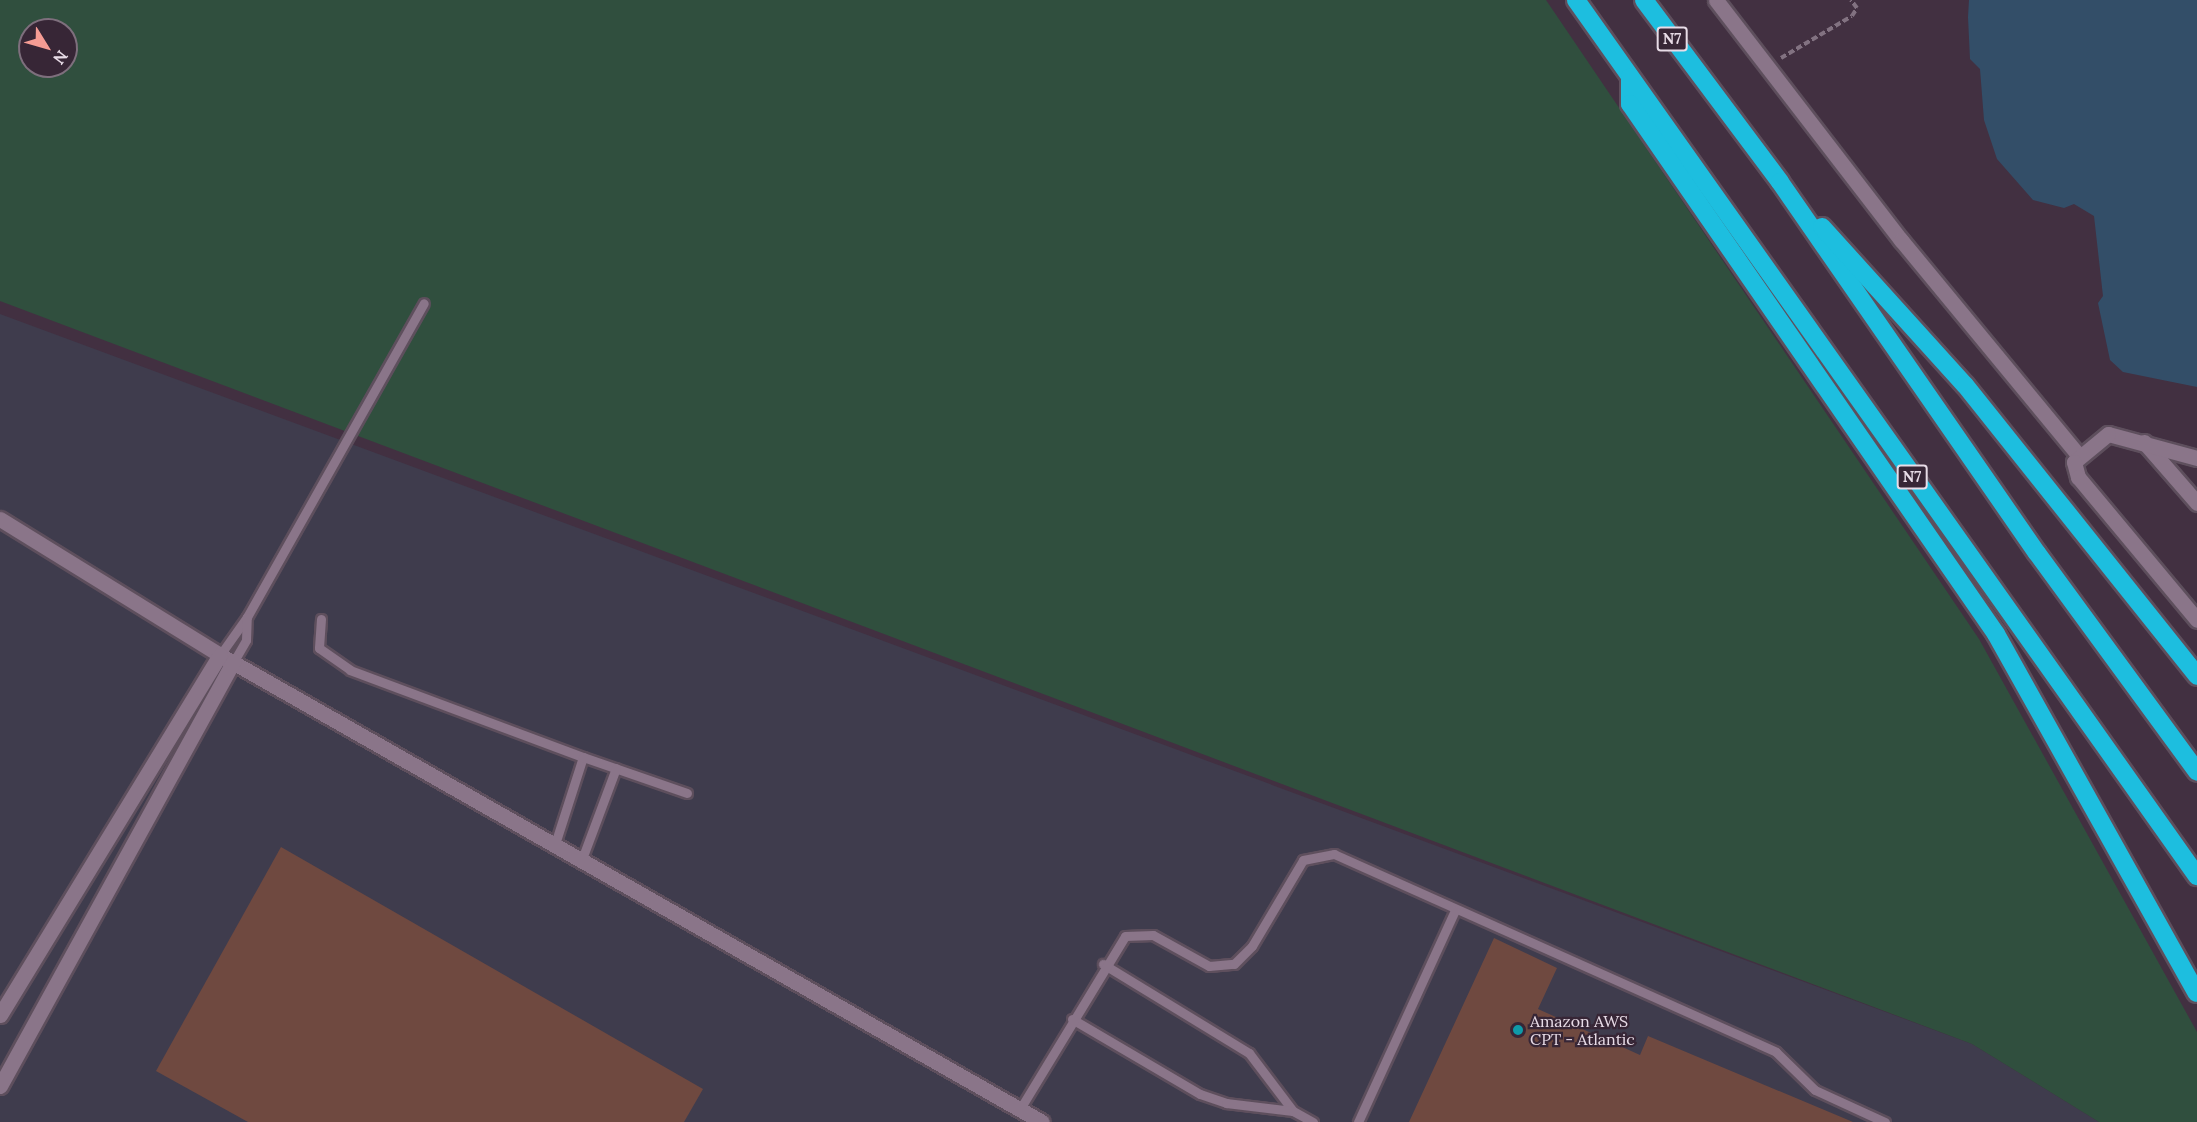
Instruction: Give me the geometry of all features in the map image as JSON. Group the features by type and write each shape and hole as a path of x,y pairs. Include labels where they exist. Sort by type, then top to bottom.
{"highway":[{"name":"N7","path":"1576,0 2197,876"},
{"name":"N7","path":"1644,0 1780,182 2037,553 2197,772"},
{"path":"1630,77 1629,104 1996,634 2197,993"},
{"path":"1780,182 1952,369 2197,676"}],"street":[{"path":"1716,0 2078,454 2078,477 2197,620"},
{"path":"2078,454 2108,434 2143,441 2197,458"},
{"path":"2143,441 2197,503"},
{"path":"0,519 227,658 1042,1122"},
{"path":"0,1015 227,658"},
{"path":"0,1086 227,658"}],"lane":[{"path":"227,658 247,617 424,303"},
{"path":"227,658 246,640 247,617"},
{"path":"321,619 319,648 350,670 583,757 687,793"},
{"path":"555,844 583,757"},
{"path":"582,859 616,768"},
{"path":"1020,1109 1103,964 1132,931 1153,935 1209,966 1234,964 1252,946 1303,860 1318,855 1347,858 1455,910 1776,1052 1815,1090 1885,1122"},
{"path":"1358,1122 1455,910"},
{"path":"1103,964 1249,1053 1293,1111"},
{"path":"1072,1019 1200,1094 1226,1103 1293,1111 1313,1122"}],"path":[{"path":"1769,68 1852,16 1857,8 1851,0"}],"shaded area":[{"path":"0,314 1972,1044 2099,1122 0,1122"}],"green space":[{"path":"0,0 1546,0 1979,639 2197,1032 2197,1122 2099,1122 1972,1044 0,301"}],"water":[{"path":"1969,0 2197,0 2197,387 2123,372 2110,360 2098,303 2103,296 2094,216 2074,204 2064,208 2033,200 1997,159 1984,120 1980,69 1970,59 1968,17"}],"building":[{"path":"281,847 703,1089 684,1122 248,1122 156,1071"},
{"name":"Amazon AWS CPT - Atlantic","path":"1494,938 1557,968 1538,1009 1640,1055 1648,1036 1853,1122 1409,1122"}],"place":[{"name":"Amazon AWS CPT - Atlantic","path":"1518,1030"}]}
